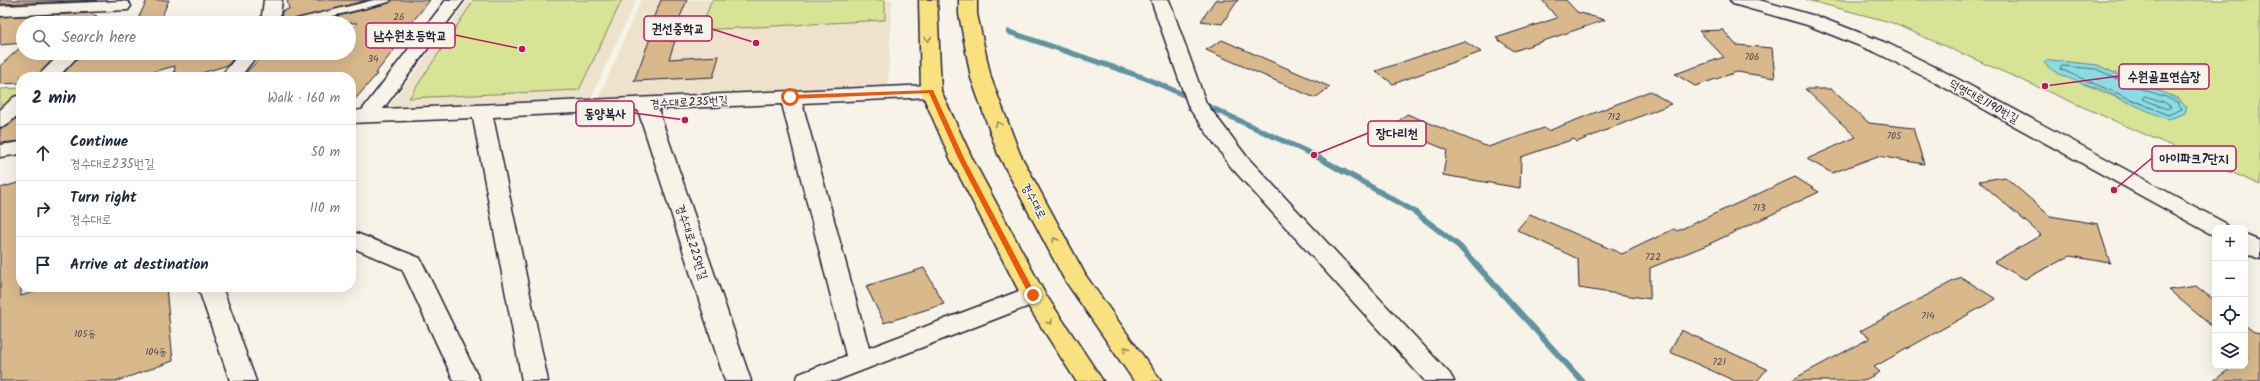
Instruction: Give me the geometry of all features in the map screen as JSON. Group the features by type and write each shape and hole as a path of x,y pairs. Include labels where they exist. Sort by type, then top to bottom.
{"main road":[{"path":"928,0 931,91 961,158 1033,295 1090,381"},
{"name":"경수대로","path":"968,0 968,14 981,78 1009,154 1076,279 1148,381"}],"street":[{"path":"271,16 272,0"},
{"path":"359,117 455,0"},
{"path":"1160,0 1196,104 1239,162 1311,242 1441,381"},
{"name":"덕영대로1190번길","path":"1739,0 1813,21 1882,48 1934,74 2212,225"},
{"path":"9,11 125,3"},
{"path":"111,16 125,3"},
{"path":"52,72 65,60"},
{"path":"234,72 244,60"},
{"name":"경수대로235번길","path":"359,117 931,91"},
{"path":"790,97 860,361"},
{"name":"경수대로225번길","path":"646,104 738,381"},
{"path":"0,121 16,106"},
{"path":"482,111 535,381"},
{"path":"0,151 16,149"},
{"path":"356,240 412,264 468,381"},
{"path":"2248,245 2260,252"},
{"path":"212,292 243,381"},
{"path":"808,381 1033,295"}],"lane":[{"path":"321,16 386,0"}],"shaded area":[{"path":"468,0 636,0 591,98 388,108"},
{"path":"641,0 892,0 888,86 599,98"}],"green space":[{"path":"474,0 622,0 579,90 409,98"},
{"path":"712,0 885,0 885,20 700,30"},
{"path":"1807,0 2260,0 2260,185 1890,22","holes":["2049,60 2097,65 2136,83 2180,99 2185,113 2169,119 2084,84"]},
{"path":"16,88 16,97 0,111 0,89"}],"water":[{"path":"2049,60 2097,65 2136,83 2167,94 2187,106 2185,113 2169,119 2160,116 2100,89 2063,76 2044,63"}],"building":[{"path":"0,0 97,0 0,4"},
{"path":"147,0 169,0 162,16 139,16"},
{"path":"287,0 368,0 307,16 282,16 282,11 289,9"},
{"path":"392,0 430,0 397,41 401,41 375,74 377,74 356,98 356,72 247,72 258,60 356,60 356,16 338,16 389,3"},
{"path":"661,0 687,0 670,41 675,41 669,59 719,56 713,77 634,81 654,28 649,28"},
{"path":"1215,0 1238,0 1222,24 1201,21"},
{"path":"1542,0 1566,0 1577,12 1605,20 1514,51 1496,38 1557,18"},
{"path":"89,13 97,16 22,16"},
{"path":"16,16 16,44 0,45 0,17"},
{"path":"1723,30 1736,45 1772,48 1775,78 1737,72 1695,86 1675,74 1724,57 1699,31"},
{"path":"1222,40 1330,87 1315,98 1206,50"},
{"path":"1464,41 1481,52 1393,84 1376,71"},
{"path":"16,51 16,60 52,60 41,72 16,72 16,83 0,84 0,66"},
{"path":"76,60 232,60 228,65 205,72 174,72 175,66 152,72 65,72"},
{"path":"1805,89 1831,89 1869,123 1913,128 1924,164 1878,156 1832,173 1807,159 1856,137"},
{"path":"1650,91 1671,104 1577,142 1574,139 1521,157 1520,188 1443,175 1447,150 1392,127 1407,114 1488,147 1544,128 1548,131"},
{"path":"16,119 16,141 0,143 0,129 8,126"},
{"path":"1795,177 1819,192 1707,245 1650,268 1650,299 1579,288 1578,259 1517,230 1530,214 1622,254 1674,229 1677,231"},
{"path":"2005,177 2050,216 2098,224 2110,263 2070,256 2025,279 1994,262 2041,235 1979,181"},
{"path":"16,183 16,292 21,292 21,296 34,292 166,292 173,361 117,381 0,381 0,188"},
{"path":"924,268 944,304 884,323 866,286"},
{"path":"1961,277 1996,299 1874,367 1880,372 1863,381 1790,381 1870,338 1860,331"},
{"path":"2196,286 2212,299 2212,326 2169,290"},
{"path":"2248,327 2255,333 2260,334 2260,381 2213,381 2230,369 2248,369"},
{"path":"1681,330 1767,369 1757,381 1735,381 1670,352"}],"waterway":[{"path":"1009,32 1145,78 1191,98"},
{"path":"1201,103 1314,155 1344,172"},
{"path":"1343,171 1415,212 1459,246 1582,381"}],"place":[{"name":"권선중학교","path":"756,43"},
{"name":"남수원초등학교","path":"522,49"},
{"name":"수원골프연습장","path":"2045,86"},
{"name":"동양복사","path":"685,120"},
{"name":"장다리천","path":"1314,155"},
{"name":"아이파크7단지","path":"2114,190"}],"route":[{"path":"790,97 931,91 961,158 1033,295"}]}
